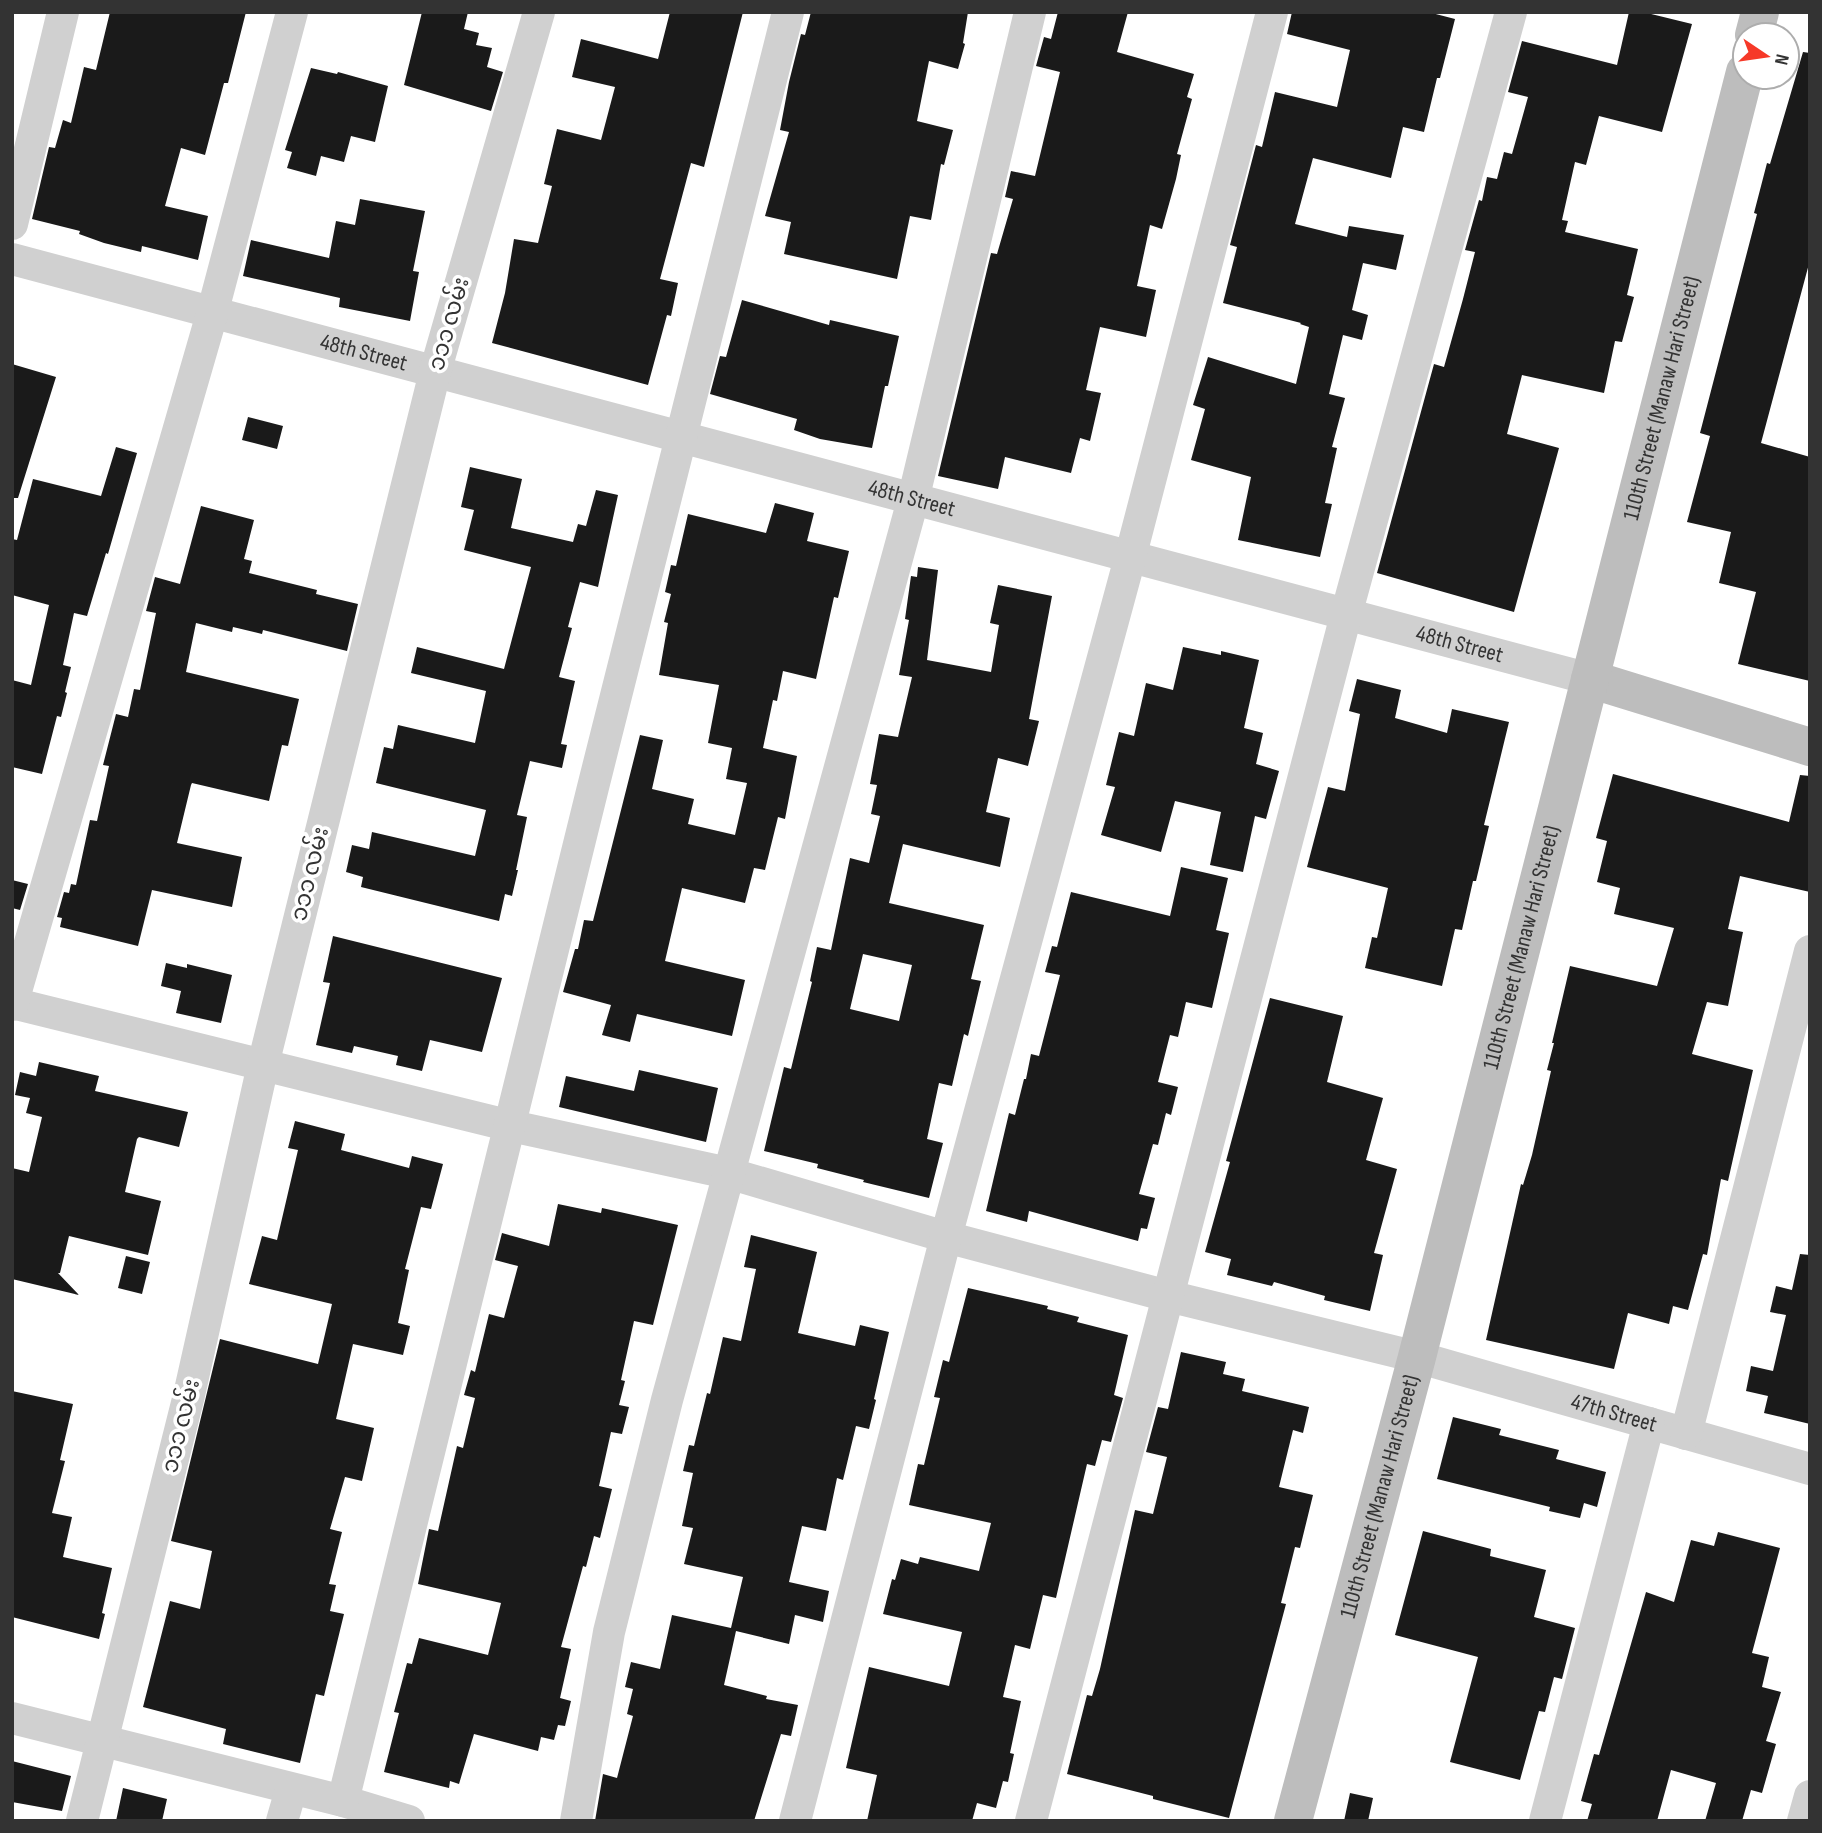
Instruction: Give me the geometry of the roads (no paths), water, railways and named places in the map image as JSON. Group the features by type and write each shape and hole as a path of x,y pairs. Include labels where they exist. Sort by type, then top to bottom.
{"street":[{"path":"12,223 63,12"},
{"path":"12,1004 212,314 292,12"},
{"name":"၁၁၁ လမ်း","path":"82,1821 189,1395 263,1065 435,372 539,12"},
{"path":"343,1801 679,435 788,12"},
{"path":"576,1821 609,1632 667,1400 912,500 1030,12"},
{"path":"795,1821 946,1237 1130,558 1272,12"},
{"path":"1031,1821 1346,615 1511,12"},
{"name":"110th Street (Manaw Hari Street)","path":"1293,1821 1417,1357 1740,91"},
{"name":"48th Street","path":"12,259 1590,680 1810,747"},
{"path":"1686,1434 1810,951"},
{"name":"47th Street","path":"12,1004 511,1126 728,1173 946,1237 1168,1296 1417,1357 1810,1468"},
{"path":"1545,1821 1649,1423"},
{"path":"12,1718 343,1801 409,1821"},
{"path":"282,1821 291,1790"},
{"path":"1803,1821 1810,1796"}]}
